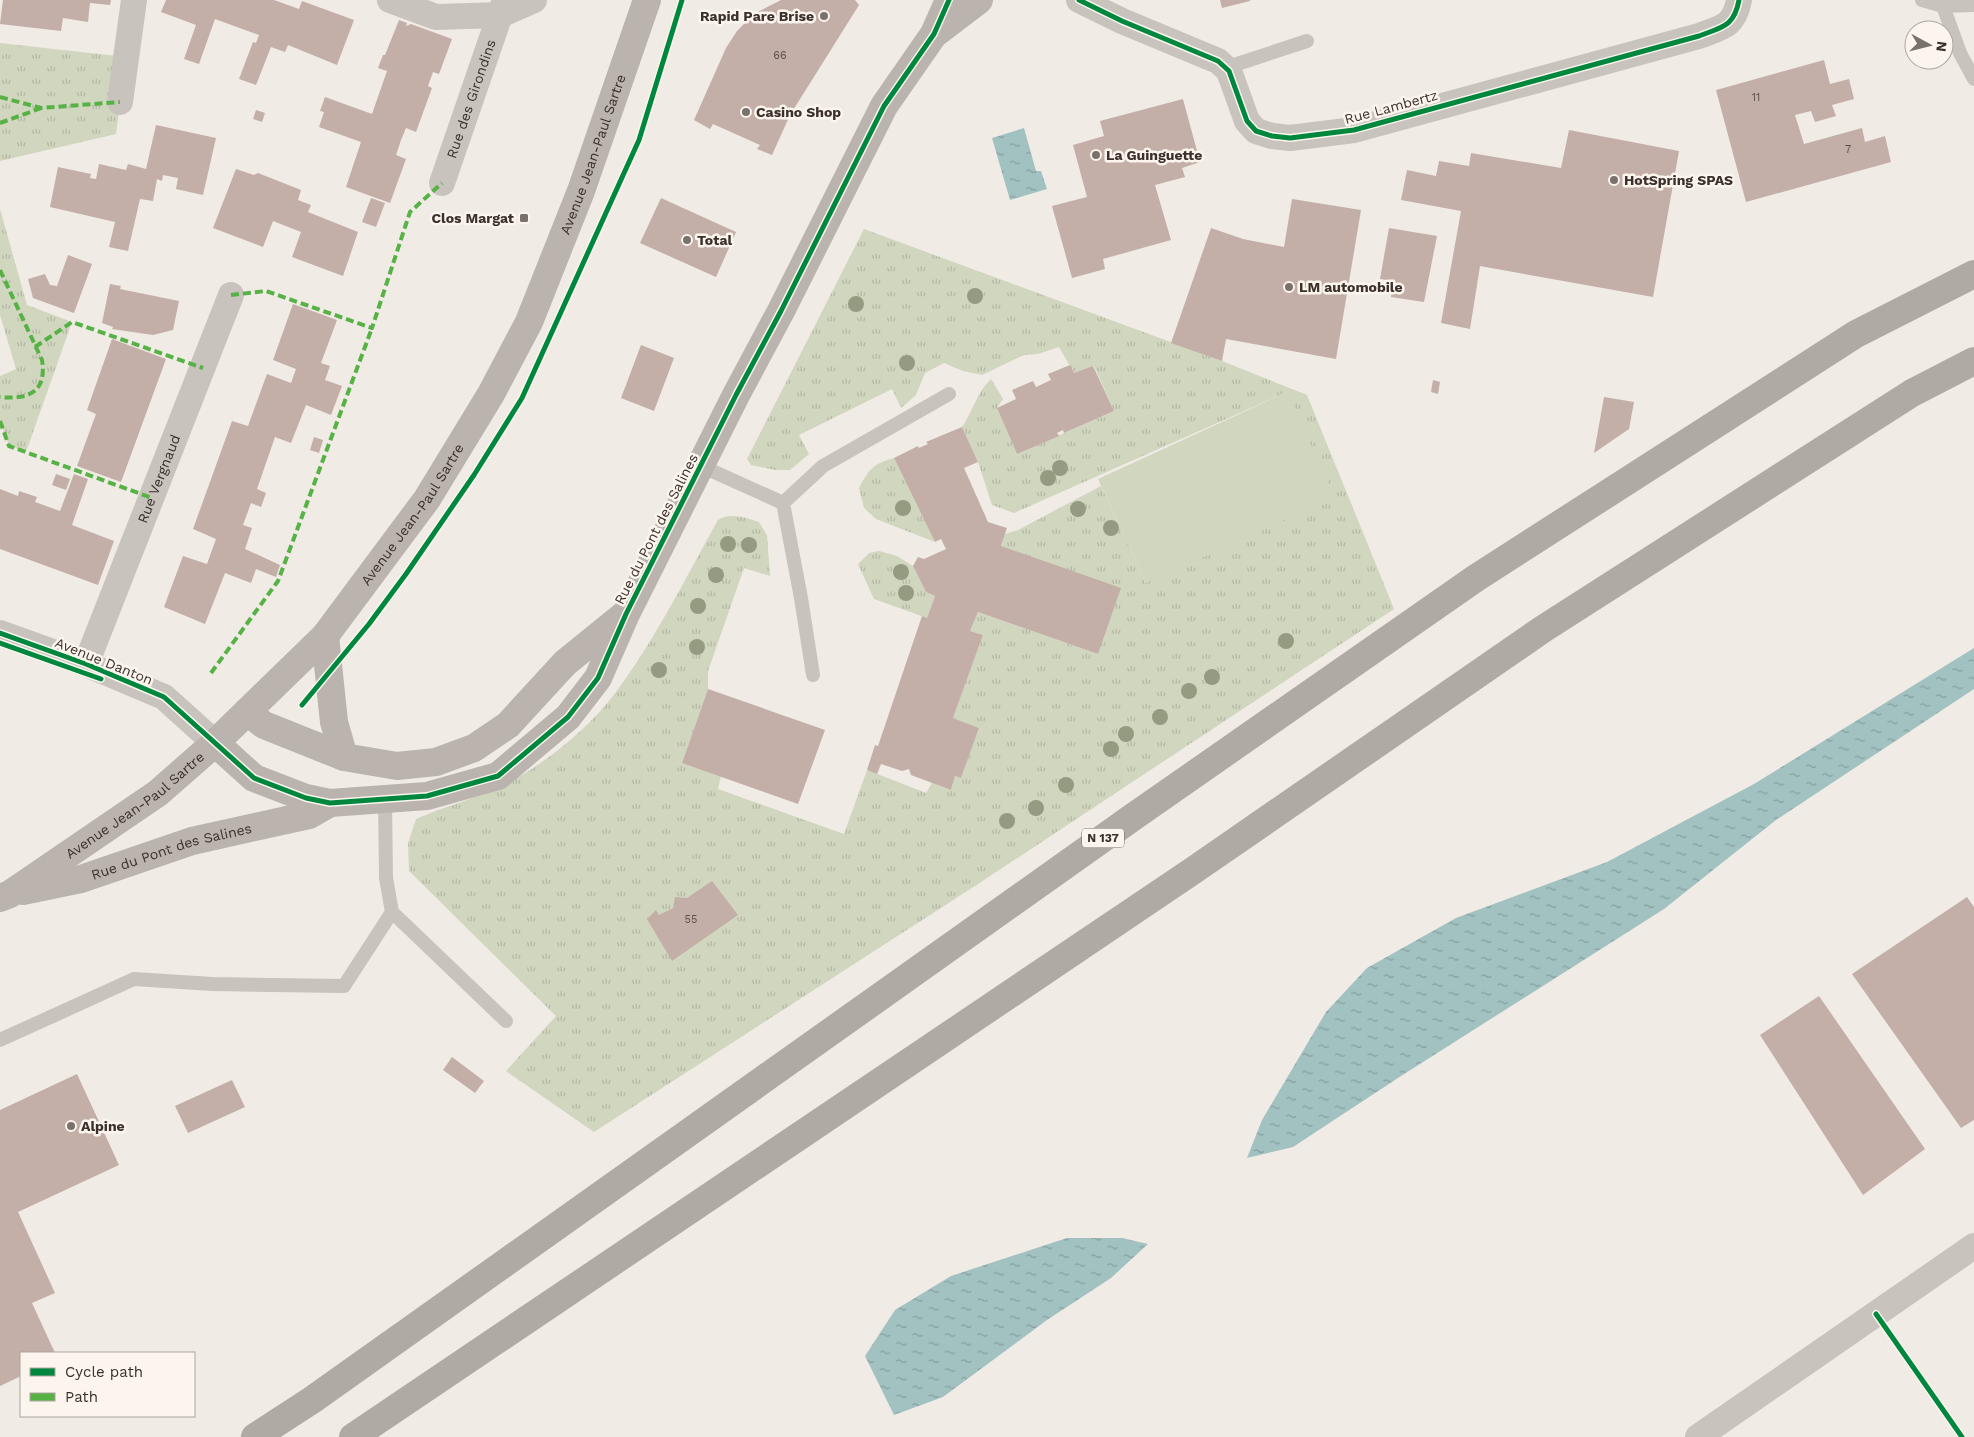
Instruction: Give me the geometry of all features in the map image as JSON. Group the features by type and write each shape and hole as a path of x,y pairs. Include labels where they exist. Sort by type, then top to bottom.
{"highway":[{"name":"N 137","path":"255,1437 312,1400 1132,817 1476,578 1856,334 1974,274"},
{"path":"353,1437 369,1429 1186,875 1543,629 1912,393 1974,361"}],"street":[{"path":"120,102 134,0"},
{"path":"390,0 436,17 503,7 534,0"},
{"name":"Avenue Jean-Paul Sartre","path":"5,896 158,793 215,743 325,636 427,499 491,394 529,322 581,191 647,0"},
{"name":"Rue du Pont des Salines","path":"215,743 254,778 306,798 330,803 427,796 498,776 568,717 598,678 626,614 884,106 934,34 949,0"},
{"name":"Rue du Pont des Salines","path":"934,34 979,0"},
{"path":"1079,0 1104,6 1218,61 1225,68"},
{"name":"Rue Lambertz","path":"1225,68 1232,78 1246,121 1256,131 1272,136 1290,138 1318,136 1354,130 1699,36 1726,26 1737,9 1738,0"},
{"name":"Rue des Girondins","path":"442,183 503,7"},
{"name":"Rue Vergnaud","path":"86,664 231,295"},
{"name":"Rue du Pont des Salines","path":"247,712 264,725 344,757 397,766 436,762 474,748 508,725 565,663 626,614"},
{"name":"Avenue Danton","path":"0,633 86,664 164,697 215,743"},
{"path":"325,636 334,722 344,757"},
{"path":"385,799 397,766"},
{"name":"Rue du Pont des Salines","path":"5,896 81,879 192,841 309,815 330,803"},
{"path":"1698,1437 1974,1246"}],"lane":[{"path":"1922,0 1943,6 1974,5"},
{"path":"1943,6 1960,52 1974,79"},
{"path":"1225,68 1307,41"},
{"path":"783,503 823,466 949,394"},
{"path":"701,466 783,503"},
{"path":"783,503 813,675"},
{"path":"385,799 386,878 392,912 506,1021"},
{"path":"0,1040 134,980 212,984 344,986 392,912"}],"green space":[{"path":"0,43 126,57 116,134 0,161"},
{"path":"0,209 27,305 72,322 26,452 9,446 0,421 0,376 16,369 0,315"},
{"path":"864,229 1222,361 1307,395 1394,609 978,884 594,1132 506,1071 556,1016 409,871 408,843 416,819 491,791 516,778 547,759 590,722 613,696 642,654 718,520 727,516 759,522 767,535 770,576 744,568 708,671 708,689 682,763 721,776 718,789 844,834 867,770 926,793 932,783 951,790 955,776 961,778 979,728 953,718 983,635 970,631 978,612 1098,654 1001,546 1005,534 1018,530 1101,486 1146,583 1287,392 1014,513 992,505 978,462 962,427 982,390 991,379 1003,399 997,408 1017,454 1114,411 1094,366 1074,373 1059,347 1038,354 1024,355 982,375 963,371 944,363 925,373 916,395 901,408 892,389 799,435 809,454 790,470 775,470 751,465 747,459"},
{"path":"1287,392 1335,497 1146,583 1098,479"},
{"path":"894,458 935,542 876,519 864,508 859,488 872,468"},
{"path":"879,551 897,556 913,566 926,592 935,596 927,618 874,599 858,564 869,553"}],"water":[{"path":"1024,128 1036,171 1041,171 1047,189 1010,200 992,138"},
{"path":"1974,648 1974,689 1776,820 1664,909 1293,1147 1247,1158 1262,1120 1326,1012 1367,968 1456,918 1607,862 1754,784"},
{"path":"1067,1238 1122,1238 1148,1244 1111,1278 1047,1320 943,1397 894,1415 865,1356 895,1310 951,1276"}],"building":[{"path":"3,0 111,0 110,5 90,3 88,22 63,18 61,31 0,24"},
{"path":"166,0 274,0 299,9 302,1 354,20 337,65 288,45 285,52 271,47 256,85 239,79 253,42 256,43 259,35 215,19 199,64 184,59 196,25 161,12"},
{"path":"781,0 855,0 859,5 790,115 772,155 757,149 760,145 713,124 710,129 694,120 726,48 737,31 754,14"},
{"path":"1220,0 1250,0 1250,1 1222,8"},
{"path":"399,20 407,23 406,26 411,24 452,39 439,74 433,72 428,86 432,88 416,132 406,128 401,140 396,155 406,159 390,203 346,187 361,142 319,127 324,112 320,111 325,97 372,114 387,71 378,68"},
{"path":"1824,60 1830,84 1849,79 1854,99 1832,105 1836,116 1815,122 1811,111 1795,115 1804,144 1862,128 1865,142 1885,136 1891,162 1746,202 1716,90"},
{"path":"1183,99 1200,162 1182,168 1185,177 1155,185 1171,240 1103,259 1105,269 1072,278 1052,206 1087,197 1073,145 1104,136 1100,121"},
{"path":"256,110 265,113 262,122 253,119"},
{"path":"156,125 216,138 203,195 176,189 178,178 163,175 162,181 157,179 153,201 140,199 128,251 109,247 115,222 50,207 58,167 91,174 90,178 96,179 99,164 126,170 128,164 146,169"},
{"path":"1569,130 1679,151 1653,297 1480,266 1470,329 1441,323 1461,211 1401,200 1407,170 1436,176 1439,161 1469,166 1471,153 1561,168"},
{"path":"236,169 254,175 258,173 301,190 298,200 311,205 308,212 358,232 343,276 292,257 301,232 273,221 263,247 213,228"},
{"path":"371,198 385,203 376,227 362,222"},
{"path":"661,198 736,232 716,277 640,243"},
{"path":"1292,199 1361,210 1336,359 1226,339 1222,361 1171,343 1211,228 1243,239 1284,247"},
{"path":"1389,228 1437,236 1424,302 1391,297 1393,281 1380,279"},
{"path":"68,255 92,264 74,313 33,298 28,279 45,274 50,285 57,286"},
{"path":"110,284 121,286 120,289 179,301 173,330 153,335 112,329 113,327 102,323"},
{"path":"293,304 337,320 321,363 330,366 325,380 342,386 331,415 306,405 291,443 275,437 257,489 266,493 261,507 251,503 243,525 252,528 245,549 280,565 276,577 256,569 251,583 225,573 205,624 164,607 183,556 207,564 216,539 193,529 232,421 248,426 267,374 291,383 296,369 273,360"},
{"path":"112,339 166,359 121,482 77,466 96,414 87,410"},
{"path":"641,345 674,358 654,411 621,398"},
{"path":"1070,365 1074,373 1093,366 1114,411 1064,433 1063,430 1057,433 1059,436 1017,454 997,408 1016,399 1012,390 1033,381 1036,387 1051,380 1048,374"},
{"path":"1433,380 1440,382 1438,394 1431,392"},
{"path":"1604,397 1634,402 1629,429 1594,453"},
{"path":"962,427 978,462 964,468 988,522 1007,528 1001,546 1121,588 1098,654 978,612 970,631 983,635 953,718 979,728 961,778 955,776 951,790 911,775 909,769 902,771 881,764 877,774 867,770 875,745 878,746 922,616 927,618 935,596 926,592 913,566 918,557 924,559 946,549 941,539 935,542 894,458"},
{"path":"314,437 323,440 319,453 310,450"},
{"path":"56,474 70,479 66,490 52,485"},
{"path":"74,474 88,479 72,525 114,541 98,585 0,549 0,489 18,496 19,491 37,497 35,502 60,511"},
{"path":"708,689 825,730 798,804 682,763"},
{"path":"712,881 738,915 672,961 647,919 656,910 659,915 673,908 675,897 687,898"},
{"path":"1967,897 1974,907 1974,1120 1961,1128 1852,974"},
{"path":"1819,996 1925,1149 1863,1195 1760,1035"},
{"path":"452,1057 484,1081 475,1093 443,1070"},
{"path":"77,1074 119,1165 18,1212 55,1293 32,1303 55,1352 20,1352 20,1376 0,1386 0,1110"},
{"path":"232,1080 245,1107 188,1133 175,1106"}],"marked path":[{"path":"0,97 41,108 120,102"},
{"path":"0,123 41,108"},
{"path":"231,295 266,291 372,328 410,212 442,183"},
{"path":"0,270 42,360 43,371 42,380 34,392 20,397 0,397"},
{"path":"35,347 72,322 203,368"},
{"path":"211,673 278,581 372,328"},
{"path":"0,421 9,446 152,498"}],"cycle path":[{"path":"302,705 369,624 406,574 474,475 522,398 639,140 682,0"},
{"path":"0,633 86,664 164,697 254,778 306,798 330,803 427,796 498,776 568,717 598,678 626,614 884,106 934,34 949,0"},
{"path":"1079,0 1122,21 1218,61 1229,71 1247,121 1256,131 1272,136 1290,138 1354,130 1699,36 1726,25 1734,16 1739,0"},
{"path":"0,643 101,679"},
{"path":"1876,1314 1962,1437"}],"place":[{"name":"Rapid Pare Brise","path":"824,16"},
{"name":"Casino Shop","path":"746,112"},
{"name":"La Guinguette","path":"1096,155"},
{"name":"HotSpring SPAS","path":"1614,180"},
{"name":"Clos Margat","path":"524,218"},
{"name":"Total","path":"687,240"},
{"name":"LM automobile","path":"1289,287"},
{"name":"Alpine","path":"71,1126"}]}
